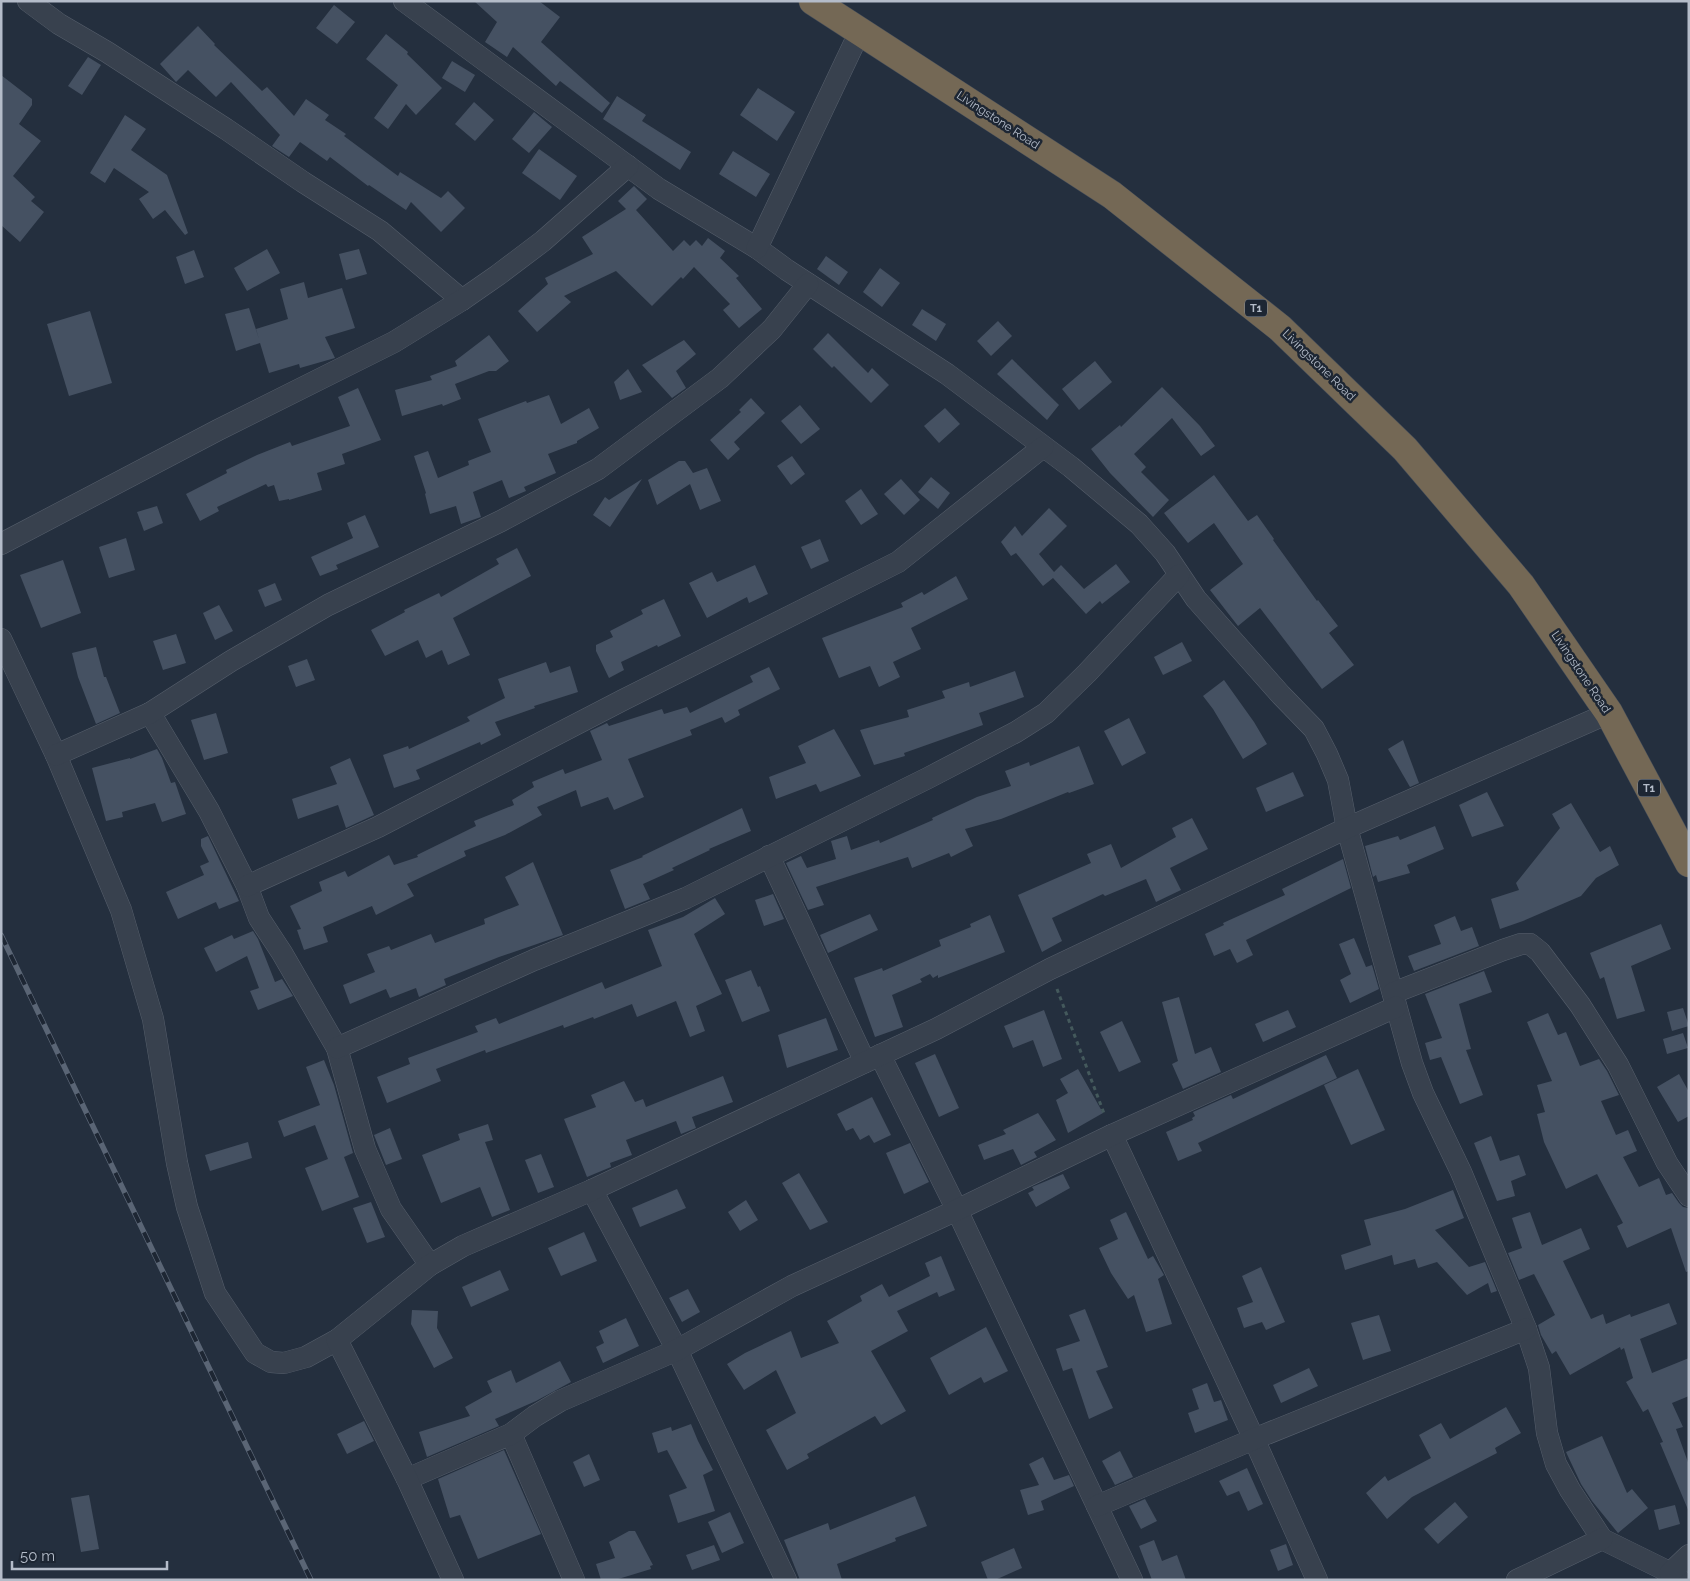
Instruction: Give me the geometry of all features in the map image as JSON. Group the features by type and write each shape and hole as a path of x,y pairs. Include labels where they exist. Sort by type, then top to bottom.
{"highway":[{"name":"Livingstone Road","path":"813,1 1112,195 1280,328 1405,449 1521,585 1610,713 1689,863"}],"street":[{"path":"28,1 59,24 131,68 226,129 303,182 380,230 462,300"},
{"path":"404,1 659,189 757,248 808,284 947,374 1043,448 1071,467 1139,524 1165,553 1196,599 1314,730 1338,780 1347,828 1412,1063 1423,1093 1461,1172 1526,1329 1538,1368 1546,1433 1556,1464 1570,1490 1602,1539 1662,1568 1675,1577 1689,1555"},
{"path":"757,248 860,31"},
{"path":"1,544 394,342 462,300 543,241 628,166"},
{"path":"56,755 150,713 231,661 328,605 501,521 598,469 720,378 772,329 808,284"},
{"path":"247,886 378,827 898,562 1043,448"},
{"path":"337,1048 534,960 686,898 928,778 1016,732 1046,713 1087,673 1179,575"},
{"path":"1,639 56,755 121,910 153,1019 186,1207 215,1293 255,1353 271,1362 284,1363 306,1357 337,1340 430,1265 463,1246 592,1190 936,1029 1050,969 1347,828 1610,713"},
{"path":"150,713 209,811 247,886 259,918 282,953 337,1048 365,1149 392,1209 430,1265"},
{"path":"769,856 873,1058 957,1210 1132,1580"},
{"path":"407,1479 511,1434 535,1416 560,1401 677,1350 792,1286 957,1210 1395,1000 1503,950 1522,944 1530,944 1540,952 1580,1005 1618,1065 1667,1163 1689,1196"},
{"path":"1112,1135 1254,1439 1317,1580"},
{"path":"592,1190 677,1350 786,1580"},
{"path":"1097,1506 1254,1439 1526,1329"},
{"path":"337,1340 407,1479 453,1580"},
{"path":"511,1434 574,1580"},
{"path":"1517,1580 1602,1539"}],"path":[{"path":"1050,969 1112,1135"}],"building":[{"path":"474,1 539,1 560,17 541,42 610,103 602,113 560,81 556,86 513,47 507,57 485,42 497,22"},
{"path":"334,5 355,22 337,44 316,28"},
{"path":"198,26 214,45 262,91 267,87 294,116 306,99 329,115 325,120 346,134 344,136 398,176 400,172 441,198 448,191 465,208 441,232 411,202 406,210 368,186 330,157 327,161 300,142 289,157 272,146 280,135 231,82 216,97 188,70 176,82 160,64"},
{"path":"386,34 408,52 407,54 442,88 416,115 406,104 388,129 374,118 398,85 366,59"},
{"path":"88,57 101,65 82,95 68,86"},
{"path":"452,61 475,75 465,92 442,78"},
{"path":"1,75 32,99 32,105 19,124 41,141 13,176 35,197 31,201 44,212 20,242 1,225"},
{"path":"758,88 795,112 777,141 740,115"},
{"path":"617,96 646,115 642,121 691,152 680,170 603,119"},
{"path":"474,102 494,120 475,141 455,124"},
{"path":"534,112 552,127 529,153 512,139"},
{"path":"125,115 146,129 131,150 167,175 188,233 185,235 165,210 153,219 139,199 149,192 114,168 105,183 90,173"},
{"path":"539,149 577,176 560,200 522,173"},
{"path":"733,151 770,174 756,197 719,174"},
{"path":"634,186 647,199 636,210 673,251 684,240 690,246 696,240 702,246 708,238 725,251 720,258 739,276 736,278 762,309 739,328 723,310 730,304 694,267 683,279 681,277 652,306 616,271 564,296 571,302 537,332 518,311 548,284 545,278 593,254 582,237 626,209 618,201"},
{"path":"267,249 280,273 247,291 234,268"},
{"path":"359,249 367,274 346,280 339,254"},
{"path":"194,250 204,277 185,284 176,257"},
{"path":"826,256 848,272 839,285 817,269"},
{"path":"880,268 900,283 882,307 863,292"},
{"path":"304,282 308,298 342,288 355,328 325,337 335,358 300,368 299,364 269,373 260,343 236,351 225,314 249,308 259,339 256,329 288,319 280,289"},
{"path":"922,309 946,324 936,341 912,325"},
{"path":"90,311 112,383 69,396 47,324"},
{"path":"998,321 1012,336 991,356 977,341"},
{"path":"828,333 868,373 872,368 889,385 871,403 834,366 832,368 813,349"},
{"path":"489,335 509,361 496,371 489,371 455,384 461,399 443,406 442,404 402,416 395,390 432,380 430,376 457,366 455,361"},
{"path":"684,340 696,354 676,371 686,388 672,398 642,365"},
{"path":"1012,359 1059,405 1047,420 997,374"},
{"path":"1095,361 1112,382 1079,410 1062,389"},
{"path":"628,369 642,392 620,400 614,382"},
{"path":"1162,387 1200,426 1215,446 1201,456 1172,418 1134,454 1146,467 1141,472 1169,500 1153,517 1110,473 1091,449 1120,425 1121,427"},
{"path":"358,388 381,440 342,454 345,464 317,473 322,490 289,500 279,501 274,485 268,487 266,484 217,507 219,511 200,521 186,494 227,473 226,470 257,455 290,442 292,446 350,426 338,397"},
{"path":"549,395 561,424 589,408 599,428 577,441 577,443 548,454 556,473 524,487 526,491 509,498 502,480 473,492 481,517 461,524 456,506 430,514 426,493 414,456 428,451 438,478 469,465 468,461 491,452 478,419 526,401 527,403"},
{"path":"751,398 765,413 734,442 740,449 728,460 710,440 741,412 739,410"},
{"path":"800,405 820,429 801,444 781,421"},
{"path":"945,408 960,424 939,443 924,426"},
{"path":"792,456 805,474 791,485 777,466"},
{"path":"679,461 685,461 693,473 707,468 721,501 700,510 690,484 657,505 648,480"},
{"path":"1214,475 1248,521 1257,515 1317,601 1338,626 1329,633 1354,665 1322,689 1260,608 1238,626 1210,590 1243,564 1214,523 1188,543 1164,513"},
{"path":"931,477 950,493 938,509 918,492"},
{"path":"642,479 610,527 593,515 605,497 609,500"},
{"path":"901,479 920,500 904,515 884,494"},
{"path":"861,489 878,514 861,525 845,501"},
{"path":"157,506 163,523 144,531 137,512"},
{"path":"1049,508 1067,526 1039,554 1054,572 1061,565 1084,589 1116,564 1130,582 1102,604 1100,601 1086,614 1053,578 1043,586 1016,553 1011,556 1001,542 1015,526 1022,536"},
{"path":"365,515 379,547 336,565 338,569 320,576 311,557 353,538 347,523"},
{"path":"126,538 135,570 109,578 99,547"},
{"path":"820,539 829,561 811,569 801,547"},
{"path":"517,548 531,576 453,618 470,655 448,665 442,650 426,658 418,640 385,656 371,630 405,612 404,610 439,593 441,597 499,564 496,559"},
{"path":"63,560 81,613 41,628 20,575"},
{"path":"755,565 768,594 749,603 747,597 707,618 689,583 712,572 717,582"},
{"path":"956,576 968,599 911,628 921,649 893,662 900,677 879,687 870,666 839,678 822,638 903,607 901,603 922,592 924,595"},
{"path":"275,583 282,600 265,607 258,590"},
{"path":"664,599 681,636 621,662 624,670 609,678 596,651 596,645 613,637 610,631 643,614 641,610"},
{"path":"219,605 233,631 215,640 203,613"},
{"path":"176,634 186,663 163,670 153,641"},
{"path":"1182,642 1192,661 1163,675 1154,657"},
{"path":"96,647 104,677 106,677 120,713 96,724 78,677 72,653"},
{"path":"307,659 315,680 296,687 288,666"},
{"path":"546,662 550,673 570,666 578,692 534,706 535,708 495,722 501,735 481,745 480,742 416,770 420,779 394,788 383,755 408,746 409,749 470,721 467,717 505,698 498,679"},
{"path":"769,667 780,689 738,710 740,715 725,723 722,717 690,730 692,735 628,759 644,797 614,810 608,797 581,807 576,790 537,807 542,815 505,835 464,851 466,856 407,884 414,896 376,915 372,906 323,927 328,942 304,950 297,930 301,929 290,906 322,891 319,882 345,871 348,877 389,855 394,865 418,857 417,855 476,826 474,821 514,805 512,800 534,787 532,782 563,769 565,774 602,760 590,731 607,723 609,726 662,709 664,714 687,707 690,713 753,682 750,676"},
{"path":"1015,671 1024,697 979,713 983,725 904,753 905,756 874,765 860,730 909,717 907,710 945,698 942,691 969,682 970,687"},
{"path":"1224,680 1267,744 1243,759 1203,696"},
{"path":"216,713 228,753 204,760 191,720"},
{"path":"1129,718 1146,753 1122,766 1104,731"},
{"path":"834,729 861,776 820,792 816,784 776,799 769,777 806,763 798,746"},
{"path":"1403,740 1419,783 1410,787 1388,749"},
{"path":"1079,746 1094,784 1068,792 1001,819 965,829 973,846 951,857 949,853 912,868 908,857 816,887 824,905 808,910 786,863 801,856 807,868 836,859 831,841 847,836 851,850 879,840 880,843 933,820 932,818 977,797 1011,786 1005,771 1029,762 1030,766"},
{"path":"157,749 171,783 175,782 186,814 162,822 155,803 122,812 123,817 106,821 92,768 130,759"},
{"path":"350,758 374,815 346,828 338,805 298,819 292,799 337,784 330,767"},
{"path":"1293,772 1304,796 1266,812 1256,788"},
{"path":"1487,792 1504,826 1472,837 1459,805"},
{"path":"1571,803 1600,852 1610,846 1619,865 1596,878 1581,896 1500,929 1491,899 1519,890 1516,883 1560,828 1552,814"},
{"path":"742,808 751,831 709,849 672,868 674,870 643,884 650,899 625,909 610,870 643,857"},
{"path":"1192,818 1208,849 1170,868 1181,890 1156,902 1146,879 1105,896 1103,894 1052,918 1062,941 1042,952 1018,895 1091,863 1087,854 1111,844 1121,868 1176,837 1172,828"},
{"path":"1435,826 1444,849 1407,865 1410,873 1378,882 1376,875 1373,877 1365,846 1398,836 1400,840"},
{"path":"208,836 239,901 219,909 216,902 178,919 166,892 204,875 200,866 209,862 201,846 201,839"},
{"path":"1343,859 1351,888 1246,940 1253,955 1237,963 1230,949 1214,956 1205,934 1224,925 1223,923 1285,895 1282,889"},
{"path":"533,862 563,935 499,957 444,979 446,985 419,997 416,988 390,998 386,989 350,1004 343,985 375,972 367,954 389,946 391,950 431,934 435,943 485,924 484,919 519,905 505,877"},
{"path":"773,894 784,919 764,926 755,900"},
{"path":"715,898 725,914 694,934 722,994 696,1006 705,1031 690,1037 676,1001 637,1017 632,1004 594,1019 593,1017 564,1028 563,1025 486,1053 485,1050 436,1069 441,1081 387,1103 377,1077 410,1064 408,1058 478,1032 475,1026 496,1018 499,1024 602,982 605,989 662,966 648,930 683,917"},
{"path":"870,914 878,930 828,953 820,935"},
{"path":"990,915 1005,952 938,978 938,975 933,978 930,974 920,979 922,982 892,995 903,1027 875,1037 854,978 882,968 883,971 941,946 939,940 971,927 970,924"},
{"path":"1455,916 1461,931 1472,927 1479,946 1414,971 1408,956 1441,944 1434,925"},
{"path":"1661,924 1671,949 1631,966 1645,1011 1617,1019 1604,977 1600,979 1590,953"},
{"path":"253,931 275,982 282,979 293,996 258,1010 250,991 259,988 247,956 216,972 204,948 232,935 234,939"},
{"path":"1354,938 1366,967 1372,965 1379,989 1350,1003 1340,980 1351,974 1339,944"},
{"path":"751,970 770,1011 742,1022 725,980"},
{"path":"1484,971 1492,992 1459,1004 1471,1049 1466,1050 1483,1095 1460,1104 1441,1057 1430,1060 1425,1043 1442,1038 1425,994"},
{"path":"1179,997 1195,1054 1211,1047 1221,1072 1183,1089 1172,1064 1178,1061 1162,1002"},
{"path":"1683,1008 1689,1026 1672,1031 1667,1012"},
{"path":"1044,1010 1062,1059 1043,1067 1033,1040 1013,1048 1004,1026"},
{"path":"1288,1010 1296,1027 1263,1042 1255,1024"},
{"path":"1548,1013 1558,1035 1566,1032 1580,1066 1599,1059 1607,1071 1619,1095 1601,1101 1616,1135 1628,1130 1637,1151 1623,1157 1639,1187 1659,1178 1666,1195 1672,1193 1683,1207 1689,1208 1689,1271 1686,1272 1671,1228 1627,1248 1617,1226 1623,1223 1597,1174 1566,1189 1544,1142 1537,1114 1545,1112 1537,1085 1552,1081 1527,1022"},
{"path":"826,1018 838,1050 787,1068 778,1035"},
{"path":"1122,1021 1141,1062 1119,1072 1100,1032"},
{"path":"1683,1033 1688,1048 1667,1054 1663,1039"},
{"path":"935,1054 959,1108 939,1117 915,1063"},
{"path":"1326,1055 1337,1078 1198,1143 1202,1151 1178,1161 1166,1132 1193,1120 1192,1118 1195,1116 1193,1112 1231,1095 1233,1099"},
{"path":"324,1060 334,1085 353,1153 344,1157 359,1197 322,1211 305,1168 328,1159 315,1125 284,1137 278,1121 320,1105 306,1067"},
{"path":"1078,1069 1103,1113 1068,1133 1056,1100 1068,1093 1060,1079"},
{"path":"1358,1069 1385,1130 1351,1145 1324,1085"},
{"path":"1679,1074 1689,1092 1689,1116 1678,1122 1657,1087"},
{"path":"723,1076 733,1102 692,1117 696,1128 681,1134 676,1121 626,1140 632,1155 610,1163 611,1167 587,1177 564,1119 596,1107 591,1095 624,1081 635,1102 643,1099 646,1107"},
{"path":"872,1097 891,1135 874,1143 869,1135 860,1140 853,1128 846,1131 837,1114"},
{"path":"1038,1113 1056,1140 1034,1152 1037,1157 1021,1165 1013,1149 984,1160 978,1145 1006,1134 1003,1130"},
{"path":"488,1124 493,1140 485,1142 510,1210 492,1217 480,1187 441,1203 422,1155 460,1140 458,1134"},
{"path":"390,1128 402,1159 386,1165 374,1135"},
{"path":"1491,1136 1500,1161 1519,1155 1526,1175 1511,1181 1515,1196 1497,1201 1474,1143"},
{"path":"248,1142 252,1158 210,1171 205,1155"},
{"path":"910,1143 929,1182 904,1194 886,1153"},
{"path":"541,1154 554,1187 538,1193 525,1160"},
{"path":"799,1173 828,1222 810,1230 782,1183"},
{"path":"1063,1174 1070,1188 1036,1207 1028,1193 1034,1190 1032,1187"},
{"path":"677,1189 686,1208 640,1227 632,1208"},
{"path":"1453,1190 1464,1218 1435,1230 1469,1267 1485,1262 1497,1291 1491,1293 1488,1283 1467,1295 1437,1262 1418,1268 1415,1259 1394,1265 1392,1255 1345,1270 1341,1255 1371,1245 1364,1220 1405,1209"},
{"path":"746,1200 758,1220 740,1231 728,1212"},
{"path":"371,1202 385,1237 367,1243 353,1208"},
{"path":"1126,1212 1148,1259 1153,1256 1164,1275 1158,1279 1172,1324 1146,1332 1134,1295 1128,1299 1111,1273 1099,1248 1118,1239 1110,1220"},
{"path":"1530,1212 1542,1245 1581,1228 1590,1249 1563,1261 1591,1319 1603,1314 1606,1324 1630,1314 1631,1317 1669,1303 1677,1324 1640,1339 1652,1373 1689,1358 1689,1396 1672,1403 1683,1427 1676,1429 1689,1465 1689,1512 1660,1443 1663,1442 1648,1409 1643,1412 1626,1382 1633,1378 1624,1348 1621,1350 1620,1347 1570,1375 1556,1351 1552,1354 1541,1335 1538,1325 1555,1315 1534,1274 1519,1280 1508,1253 1522,1248 1512,1218"},
{"path":"584,1232 597,1261 561,1276 548,1248"},
{"path":"941,1256 955,1290 939,1297 937,1292 897,1311 908,1331 871,1351 906,1411 881,1425 875,1416 807,1454 809,1458 787,1470 766,1430 796,1413 776,1370 744,1390 727,1364 745,1353 791,1331 801,1358 839,1343 827,1321 862,1301 860,1296 882,1284 889,1297 930,1276 925,1263"},
{"path":"1261,1267 1285,1322 1266,1330 1262,1322 1244,1328 1237,1308 1253,1302 1242,1276"},
{"path":"500,1270 509,1290 471,1307 462,1287"},
{"path":"688,1289 700,1312 682,1322 669,1298"},
{"path":"1085,1309 1108,1367 1096,1371 1113,1408 1089,1419 1072,1368 1063,1371 1056,1349 1080,1341 1069,1315"},
{"path":"412,1310 438,1311 437,1328 453,1358 434,1368 411,1324"},
{"path":"1379,1315 1391,1351 1363,1360 1351,1323"},
{"path":"626,1318 639,1346 603,1363 596,1347 604,1343 599,1331"},
{"path":"986,1327 1008,1371 984,1383 981,1377 949,1395 930,1358"},
{"path":"560,1361 571,1382 536,1401 495,1419 499,1426 427,1457 419,1432 470,1416 465,1407 492,1392 487,1381 511,1370 516,1383"},
{"path":"1309,1368 1318,1386 1281,1403 1273,1385"},
{"path":"1207,1383 1214,1402 1221,1400 1228,1420 1195,1433 1188,1413 1199,1409 1192,1389"},
{"path":"1506,1407 1521,1433 1495,1448 1497,1453 1412,1497 1387,1519 1366,1493 1385,1476 1388,1481 1431,1458 1419,1435 1441,1423 1450,1439"},
{"path":"364,1421 374,1441 347,1454 337,1434"},
{"path":"691,1424 713,1470 703,1475 715,1511 678,1523 669,1495 687,1488 667,1450 658,1453 652,1433 671,1427 672,1431"},
{"path":"1602,1436 1627,1493 1632,1489 1648,1508 1618,1533 1581,1484 1566,1452"},
{"path":"504,1450 541,1534 478,1559 460,1515 450,1518 438,1479"},
{"path":"1120,1451 1133,1477 1115,1485 1102,1461"},
{"path":"589,1454 600,1480 584,1487 573,1462"},
{"path":"1043,1457 1054,1480 1069,1475 1074,1486 1041,1501 1044,1510 1028,1515 1020,1490 1039,1485 1029,1464"},
{"path":"1247,1468 1263,1504 1248,1511 1239,1491 1227,1496 1219,1481"},
{"path":"89,1495 99,1549 81,1552 71,1498"},
{"path":"915,1496 927,1526 895,1538 896,1541 837,1564 842,1580 800,1580 784,1540 828,1523 830,1530"},
{"path":"1145,1499 1157,1521 1141,1529 1129,1506"},
{"path":"1455,1502 1468,1517 1438,1544 1424,1529"},
{"path":"1675,1505 1680,1524 1659,1530 1654,1510"},
{"path":"730,1512 744,1543 722,1553 708,1522"},
{"path":"629,1531 635,1531 653,1565 650,1566 651,1569 615,1580 601,1580 596,1564 615,1558 609,1542"},
{"path":"1154,1540 1162,1561 1177,1555 1186,1580 1152,1580 1139,1546"},
{"path":"1286,1544 1293,1565 1278,1571 1270,1550"},
{"path":"714,1545 720,1560 692,1570 686,1555"},
{"path":"1014,1548 1022,1568 995,1580 988,1580 981,1562"}],"railway":[{"path":"1,935 311,1580"}]}
